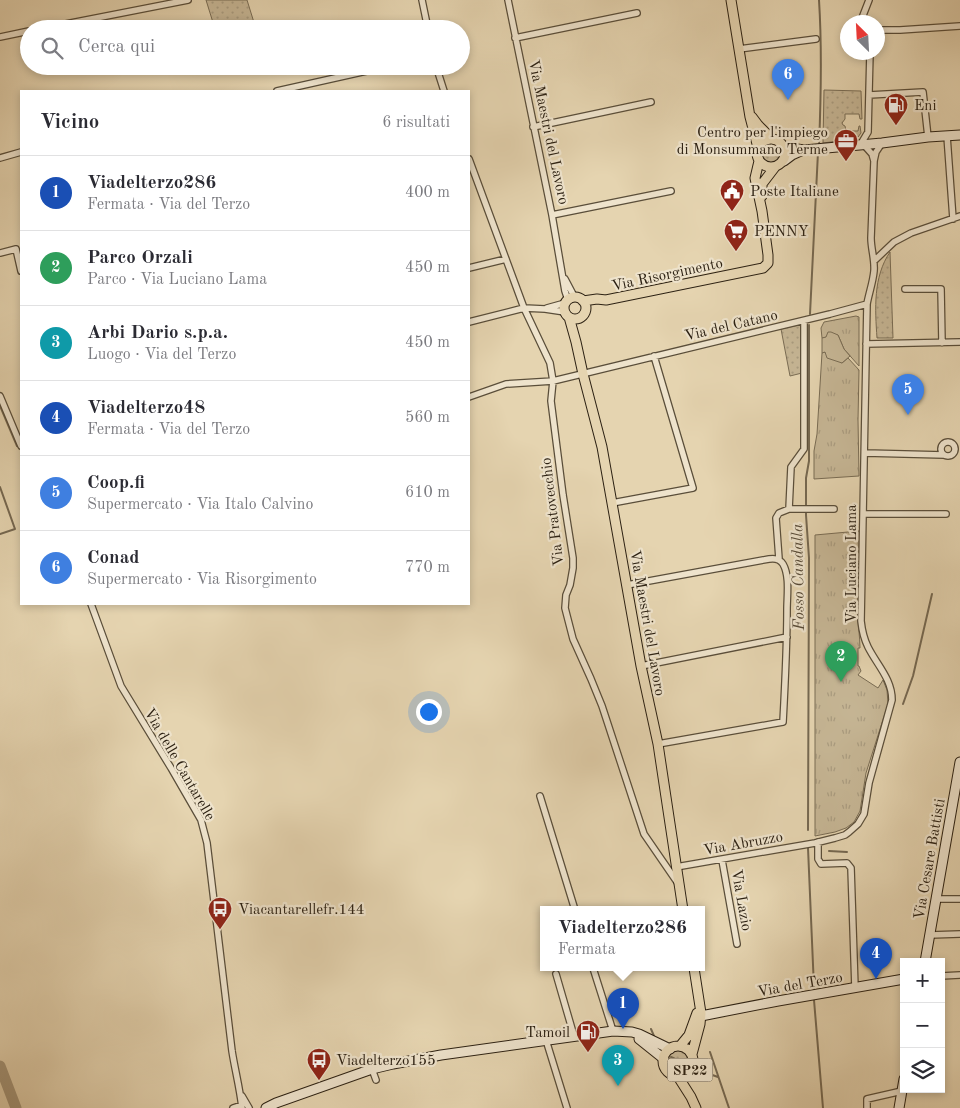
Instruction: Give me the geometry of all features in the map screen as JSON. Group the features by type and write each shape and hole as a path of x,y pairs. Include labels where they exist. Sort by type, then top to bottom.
{"main road":[{"name":"Via Risorgimento","path":"573,306 598,305 606,300 763,268 768,263 762,211 755,178 759,161 757,155 758,148 749,113 731,0"},
{"path":"749,113 772,139"},
{"path":"758,148 765,140 779,141 784,147 784,161"},
{"path":"759,161 766,167 775,167"},
{"name":"Via Risorgimento","path":"762,211 762,184 775,167 784,161"},
{"name":"Via Maestri del Lavoro","path":"573,306 576,319 579,318 576,342"},
{"name":"Via Maestri del Lavoro","path":"573,306 576,342 602,447 641,666 658,744 682,906"},
{"path":"692,1054 701,1016 695,971"},
{"path":"680,1046 689,1035 694,1022 699,996"},
{"name":"SP22","path":"677,1076 688,1072 693,1064 692,1054 687,1048 680,1046 676,1046 667,1052 664,1059 665,1068 668,1072 677,1076 692,1097"},
{"name":"SP22","path":"688,1072 692,1097 696,1108"}],"street":[{"path":"86,20 188,0"},
{"path":"422,0 426,20"},
{"name":"Via Maestri del Lavoro","path":"508,0 552,215 561,271 573,306"},
{"path":"863,15 869,0"},
{"path":"515,38 637,13"},
{"path":"885,30 960,26"},
{"path":"0,36 20,33"},
{"path":"739,50 816,39"},
{"path":"860,144 868,132 870,60"},
{"path":"281,90 349,75"},
{"path":"439,75 444,90"},
{"path":"869,95 923,92 928,137"},
{"path":"533,127 651,102"},
{"path":"784,147 814,150 960,135"},
{"path":"874,260 894,242 911,233 958,217 947,136"},
{"path":"860,144 899,137 907,140"},
{"path":"867,304 874,273 871,238 874,161 879,146 882,143"},
{"path":"860,144 872,154 874,161"},
{"path":"784,161 804,150"},
{"path":"0,158 20,152"},
{"name":"Via Pratovecchio","path":"470,162 524,308 550,363 553,381 551,401 573,558 573,568 570,585 566,594 565,608 573,639 602,706 644,834 679,884"},
{"path":"552,215 671,191"},
{"path":"0,253 16,249 20,267"},
{"path":"470,268 506,260"},
{"path":"905,289 941,289 942,343"},
{"name":"Via del Catano","path":"470,397 506,384 553,381 804,321 867,304"},
{"name":"Via Luciano Lama","path":"816,842 845,835 858,824 864,814 869,783 892,700 890,683 866,644 862,626 867,304"},
{"path":"470,322 524,308 545,309 557,305 573,306"},
{"path":"791,509 790,467 804,449 804,321"},
{"path":"866,344 960,342"},
{"path":"612,503 693,488 654,356"},
{"path":"0,396 20,443"},
{"path":"864,453 944,455"},
{"path":"778,560 776,518 779,513 791,509 834,509"},
{"path":"863,514 946,514"},
{"path":"627,585 769,558 778,560 784,565 787,576 787,637 783,722 658,744"},
{"name":"Via delle Cantarelle","path":"91,605 121,686 201,820 207,843 234,1067 241,1094 242,1107 232,1108"},
{"path":"641,666 787,637"},
{"name":"Via Cesare Battisti","path":"926,958 960,762"},
{"path":"540,796 574,906"},
{"path":"816,842 818,859 821,864 847,863 851,868 855,988"},
{"name":"Via Abruzzo","path":"676,868 816,842"},
{"name":"Via Lazio","path":"722,860 737,944"},
{"path":"936,899 960,899"},
{"path":"930,935 960,934"},
{"path":"594,971 613,1031"},
{"path":"556,974 574,1036"},
{"path":"945,976 960,975"},
{"name":"Via del Terzo","path":"701,1016 900,980"},
{"path":"266,1108 372,1069 442,1055 613,1031 639,1034 670,1049"},
{"path":"623,1032 638,1038 664,1059"},
{"path":"546,1040 567,1108"},
{"path":"372,1069 376,1080"},
{"path":"867,1108 866,1099 900,1091"},
{"path":"899,1108 902,1093"},
{"name":"Via delle Cantarelle","path":"241,1094 249,1108"},
{"path":"276,1108 283,1101"}],"green space":[{"path":"206,0 247,0 253,20 212,20"},
{"path":"824,90 861,91 862,119 860,119 859,114 845,114 845,119 842,123 846,131 858,131 860,126 861,133 858,137 823,143"},
{"path":"771,143 778,146 781,153 778,160 771,163 764,160 761,153 764,146"},
{"path":"890,252 893,338 877,338 876,293 884,262"},
{"path":"859,317 859,366 844,349 838,335 822,338 821,328 824,322"},
{"path":"799,325 801,327 802,373 790,376 781,329"},
{"path":"828,332 838,335 844,349 850,356 842,363 827,358 825,352 822,353 822,338 826,337"},
{"path":"824,352 842,363 848,358 859,370 859,476 814,479 814,451 817,434 822,353"},
{"path":"859,531 858,617 860,648 858,648 858,666 861,671 858,675 878,688 883,680 887,690 888,704 866,773 860,811 854,822 846,828 835,832 815,836 815,535"},
{"path":"678,1050 685,1053 688,1060 685,1067 678,1070 671,1067 668,1060 671,1053"}],"waterway":[{"name":"Fosso Candalla","path":"819,0 821,36 819,145"},
{"name":"Fosso Candalla","path":"810,314 818,152"},
{"name":"Fosso Candalla","path":"808,830 809,558 806,478 809,461 809,325"},
{"path":"0,406 17,446"},
{"path":"0,487 15,529 0,534"},
{"path":"903,704 913,676 932,594"},
{"name":"Fosso Candalla","path":"808,848 814,988"},
{"path":"829,851 847,852"},
{"name":"Fosso Candalla","path":"814,1000 823,1108"},
{"path":"651,1029 654,1036"},
{"path":"710,1052 729,1108"},
{"path":"671,1057 686,1064"},
{"path":"0,1066 16,1108"},
{"path":"701,1071 718,1077"}],"place":[{"name":"Conad","path":"788,100"},
{"name":"Eni","path":"896,126"},
{"name":"Centro per l'impiego di Monsummano Terme","path":"846,162"},
{"name":"Poste Italiane","path":"732,212"},
{"name":"PENNY","path":"736,252"},
{"name":"Coop.fi","path":"908,415"},
{"name":"Parco Orzali","path":"841,682"},
{"name":"Viacantarellefr.144","path":"220,930"},
{"name":"Viadelterzo48","path":"876,979"},
{"name":"Viadelterzo286","path":"623,1029"},
{"name":"Tamoil","path":"588,1053"},
{"name":"Viadelterzo155","path":"319,1081"},
{"name":"Arbi Dario s.p.a.","path":"618,1086"}]}
